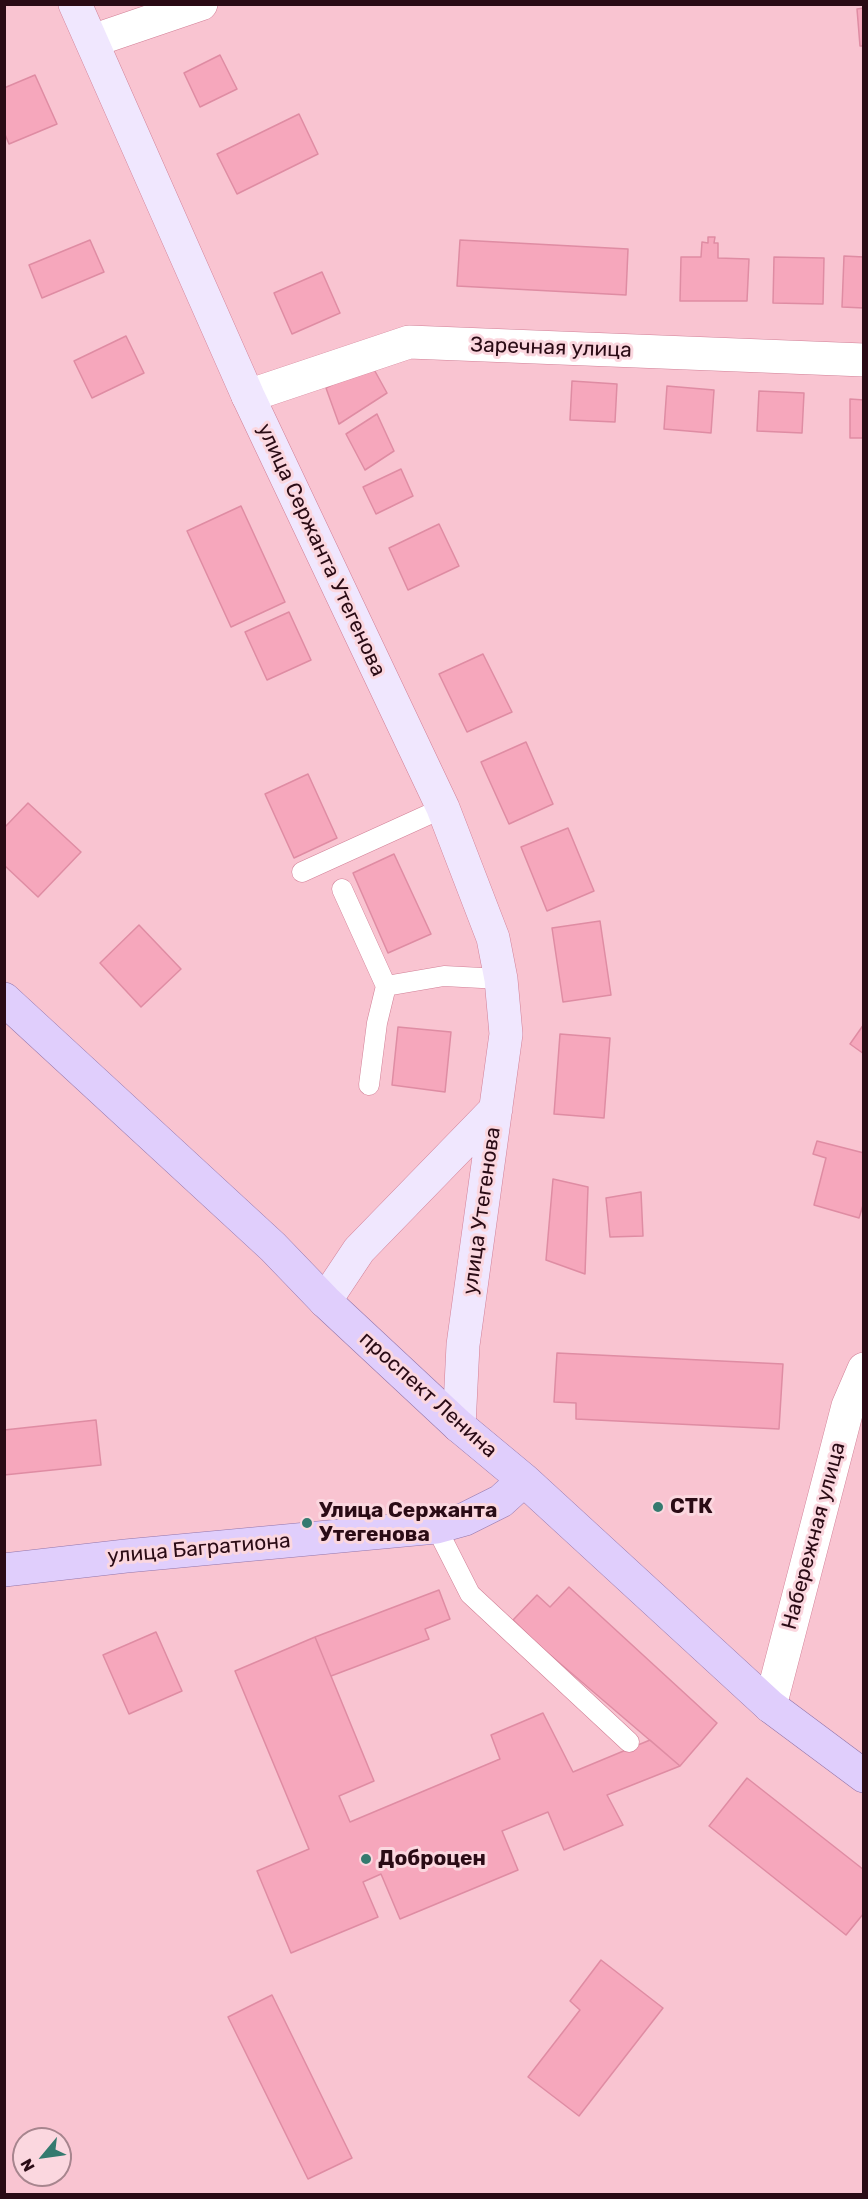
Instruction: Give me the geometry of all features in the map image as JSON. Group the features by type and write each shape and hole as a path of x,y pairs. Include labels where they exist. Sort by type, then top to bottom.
{"main road":[{"name":"улица Сержанта Утегенова","path":"75,4 248,396 443,808 493,938 501,979 506,1034 496,1109"},
{"name":"проспект Ленина","path":"4,999 273,1247 325,1301 459,1426 524,1480 770,1706 864,1776"},
{"name":"улица Утегенова","path":"325,1301 358,1250 496,1109"},
{"name":"улица Утегенова","path":"459,1426 463,1345 496,1109"},
{"name":"улица Багратиона","path":"4,1570 126,1556 436,1527 465,1519 501,1501 524,1480"}],"street":[{"path":"92,41 201,4"},
{"name":"Заречная улица","path":"248,396 409,342 864,360"},
{"name":"Набережная улица","path":"770,1706 848,1406 864,1369"}],"lane":[{"path":"302,873 443,808"},
{"path":"342,890 386,986 376,1023 369,1085"},
{"path":"386,986 444,976 501,979"},
{"path":"436,1527 470,1594 629,1743"}],"building":[{"path":"864,8 864,46 860,46 857,9"},
{"path":"220,55 237,89 200,107 184,73"},
{"path":"35,75 57,124 9,144 4,132 4,88"},
{"path":"299,114 318,154 237,194 217,154"},
{"path":"708,237 715,237 714,243 718,243 718,258 749,259 747,301 680,301 681,257 701,257 702,242 708,243"},
{"path":"90,240 104,272 42,298 29,265"},
{"path":"460,240 628,249 626,295 457,286"},
{"path":"844,256 864,257 864,308 842,307"},
{"path":"774,257 824,258 823,304 773,303"},
{"path":"322,272 340,313 292,334 274,293"},
{"path":"126,336 144,373 92,398 74,361"},
{"path":"371,364 387,393 339,424 326,388"},
{"path":"572,381 617,384 615,422 570,420"},
{"path":"667,386 714,390 711,433 664,429"},
{"path":"759,391 804,393 802,433 757,431"},
{"path":"850,399 864,400 864,438 850,438"},
{"path":"377,414 394,451 365,470 346,434"},
{"path":"401,469 413,496 376,514 363,487"},
{"path":"241,506 285,602 231,627 187,531"},
{"path":"439,524 459,566 408,590 389,548"},
{"path":"289,612 311,660 267,680 245,632"},
{"path":"483,654 512,712 467,732 439,674"},
{"path":"526,742 553,804 509,824 481,762"},
{"path":"308,774 337,838 294,858 265,794"},
{"path":"28,803 81,852 38,897 4,865 4,828"},
{"path":"568,828 594,891 547,911 521,847"},
{"path":"394,854 431,934 388,953 353,873"},
{"path":"600,921 611,995 563,1002 552,928"},
{"path":"139,925 181,969 141,1007 100,963"},
{"path":"864,1024 864,1054 850,1044"},
{"path":"398,1027 451,1032 445,1092 392,1085"},
{"path":"560,1034 610,1038 604,1118 554,1114"},
{"path":"817,1141 864,1153 864,1202 859,1218 814,1205 826,1158 813,1154"},
{"path":"553,1179 588,1187 585,1274 546,1260"},
{"path":"641,1192 643,1236 610,1237 606,1198"},
{"path":"557,1353 783,1364 779,1429 576,1419 576,1403 554,1402"},
{"path":"96,1420 101,1465 4,1475 4,1430"},
{"path":"569,1587 717,1723 680,1766 535,1642 513,1620 537,1595 550,1607"},
{"path":"439,1590 450,1619 425,1629 429,1639 331,1676 315,1637"},
{"path":"156,1632 182,1691 129,1714 103,1655"},
{"path":"315,1637 374,1781 339,1796 350,1822 500,1759 491,1735 543,1713 573,1772 650,1740 680,1766 607,1795 623,1825 564,1850 548,1812 502,1831 518,1870 400,1919 381,1874 363,1882 378,1917 291,1953 257,1871 309,1849 235,1671"},
{"path":"747,1778 864,1870 864,1913 846,1935 709,1826"},
{"path":"601,1960 663,2008 579,2116 528,2077 580,2010 570,2001"},
{"path":"272,1995 352,2158 308,2179 228,2017"}],"place":[{"name":"СТК","path":"658,1507"},
{"name":"Улица Сержанта Утегенова","path":"307,1523"},
{"name":"Доброцен","path":"366,1859"}]}
